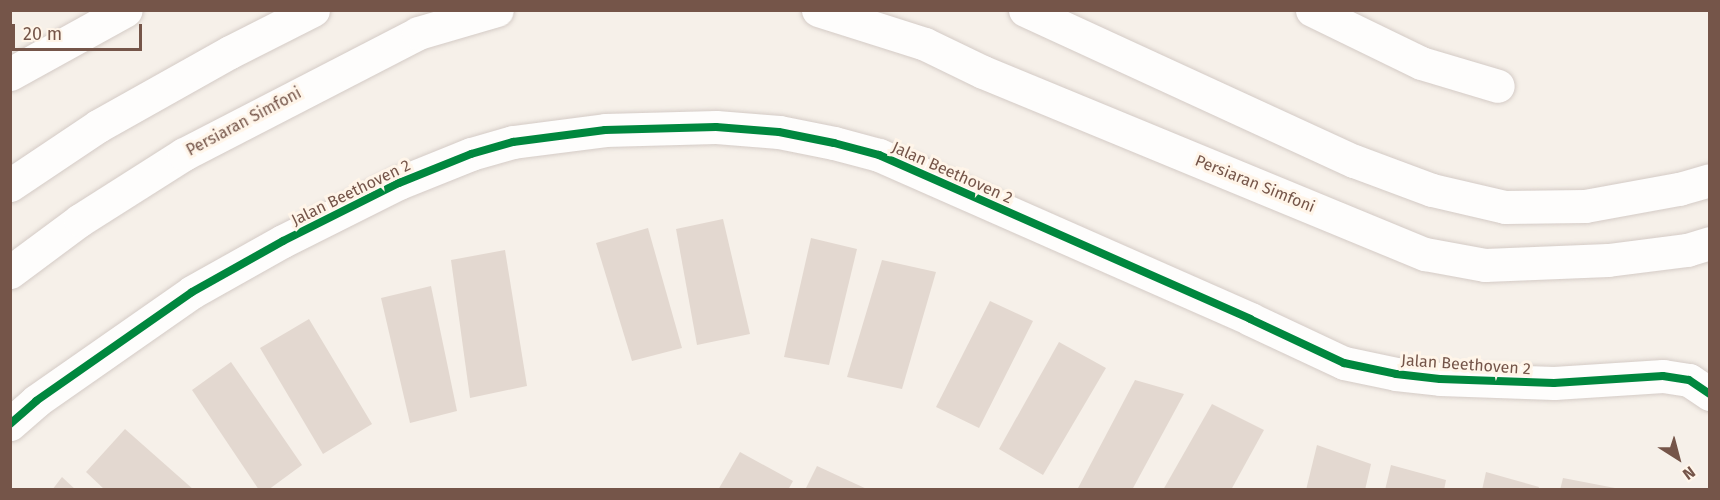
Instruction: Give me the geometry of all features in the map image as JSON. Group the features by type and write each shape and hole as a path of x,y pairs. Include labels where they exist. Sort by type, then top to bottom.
{"street":[{"path":"10,74 126,10"},
{"path":"10,185 98,126 230,52 314,10"},
{"name":"Persiaran Simfoni","path":"10,272 80,220 184,154 418,33 497,10"},
{"name":"Persiaran Simfoni","path":"818,10 925,44 983,72 1425,254 1485,265 1519,264 1608,260 1687,250 1710,243"},
{"path":"1025,10 1354,161 1432,190 1505,207 1585,206 1680,189 1710,180"},
{"path":"1312,10 1421,63 1498,86"},
{"name":"Jalan Beethoven 2","path":"10,424 36,401 192,292 283,241 399,183 471,154 513,142 605,130 716,128 778,132 879,155 1344,363 1396,374 1440,379 1554,383 1663,376 1689,380 1710,394"}],"building":[{"path":"723,219 750,334 697,345 676,229"},
{"path":"648,228 682,348 632,361 596,243"},
{"path":"811,238 857,249 829,365 784,357"},
{"path":"505,250 527,386 470,398 451,260"},
{"path":"882,260 936,272 902,389 847,377"},
{"path":"431,286 457,411 410,423 381,298"},
{"path":"990,301 1033,321 979,428 936,407"},
{"path":"309,319 372,424 323,454 260,348"},
{"path":"1059,342 1106,368 1043,475 999,449"},
{"path":"231,362 302,465 268,490 259,490 192,390"},
{"path":"1135,380 1184,394 1132,490 1077,490"},
{"path":"1212,404 1264,430 1231,490 1163,490"},
{"path":"125,429 194,490 105,490 86,472"},
{"path":"1317,445 1371,464 1365,490 1306,490"},
{"path":"740,452 793,481 788,490 718,490"},
{"path":"1391,465 1446,480 1444,490 1385,490"},
{"path":"817,466 869,490 805,490"},
{"path":"1486,472 1539,487 1538,490 1482,490"},
{"path":"62,477 76,490 52,490"},
{"path":"1563,478 1615,488 1615,490 1560,490"}],"cycle path":[{"path":"10,424 36,401 192,292 283,241 399,183 471,154 513,142 605,130 716,127 779,132 879,155 1344,363 1396,374 1440,379 1554,383 1663,376 1689,380 1710,394"}]}
